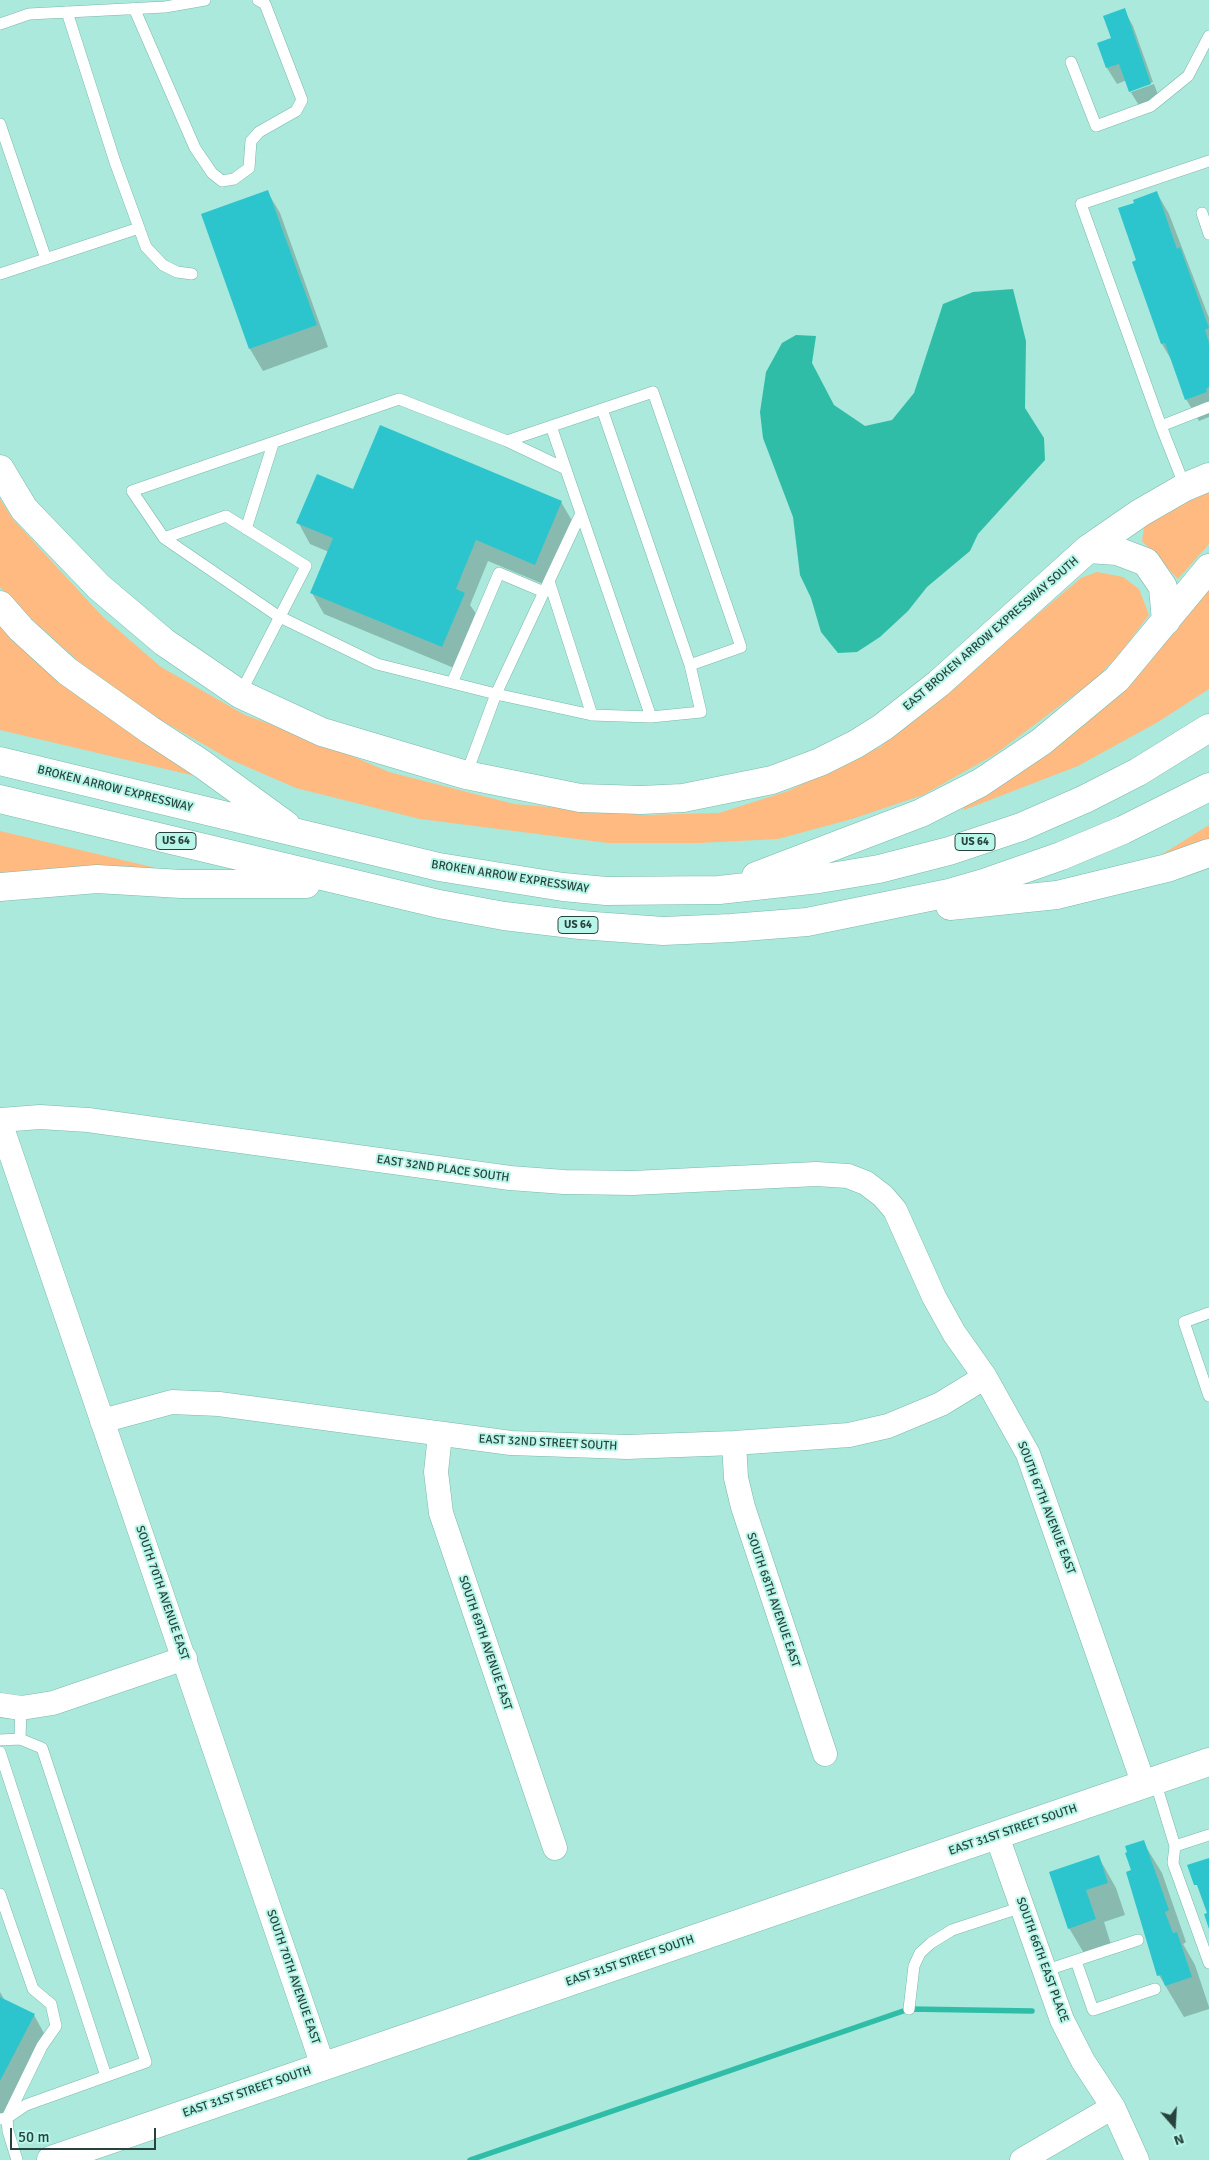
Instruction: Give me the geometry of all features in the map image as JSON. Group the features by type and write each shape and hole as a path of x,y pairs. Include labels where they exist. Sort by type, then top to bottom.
{"main road":[{"name":"EAST BROKEN ARROW EXPRESSWAY SOUTH","path":"0,469 24,509 99,587 164,642 240,694 322,732 466,775 580,798 641,800 683,798 772,780 820,762 856,744 883,727 938,684 1088,548"},
{"path":"1088,548 1140,512 1197,482"},
{"path":"1088,548 1117,551 1146,562 1163,587 1166,621"},
{"path":"719,890 921,813 980,783 1041,742 1117,679 1209,568"},
{"path":"0,605 21,629 67,671 150,730 202,764 297,833"},
{"name":"BROKEN ARROW EXPRESSWAY","path":"0,761 439,867 563,887 606,891 719,890 818,879 879,869 958,848 1021,826 1085,799 1138,772 1209,728"},
{"name":"US 64","path":"0,799 352,884 504,916 580,925 663,931 807,922 917,901 984,883 1061,856 1123,830 1209,787"},
{"path":"807,922 1057,895 1167,868 1209,853"},
{"path":"0,886 97,879 180,884 352,884"},
{"name":"EAST 31ST STREET SOUTH","path":"52,2160 1209,1762"}],"street":[{"name":"EAST 32ND PLACE SOUTH","path":"0,1121 40,1117 88,1120 510,1178 564,1182 633,1182 835,1174 848,1176 866,1183 883,1196"},
{"name":"SOUTH 70TH AVENUE EAST","path":"0,1121 323,2066"},
{"name":"SOUTH 67TH AVENUE EAST","path":"883,1196 895,1210 904,1227 923,1276 938,1304 954,1333 985,1377 1017,1433 1033,1468 1150,1783"},
{"name":"EAST 32ND STREET SOUTH","path":"102,1421 172,1402 219,1404 511,1443 567,1446 734,1443 849,1435 888,1426 941,1404 985,1377"},
{"name":"SOUTH 69TH AVENUE EAST","path":"440,1435 436,1472 441,1513 555,1848"},
{"name":"SOUTH 68TH AVENUE EAST","path":"734,1443 736,1478 742,1507 825,1754"},
{"path":"10,1706 53,1703 185,1658"},
{"name":"SOUTH 66TH EAST PLACE","path":"997,1836 1044,1971 1071,2037 1113,2107 1137,2160"},
{"path":"1022,2160 1113,2107"}],"lane":[{"path":"134,8 195,148 212,173 222,180 234,179 249,168 251,141 259,132 296,111 302,100 265,4 258,0"},
{"path":"0,24 29,14 165,7 201,1"},
{"path":"67,12 115,162 146,247 162,265 177,272 192,274"},
{"path":"1071,62 1096,126 1151,106 1188,76 1209,36"},
{"path":"0,124 46,259"},
{"path":"1197,482 1161,426 1081,204 1209,160"},
{"path":"1202,213 1209,234"},
{"path":"0,274 139,228"},
{"path":"507,441 653,392 741,647 690,665"},
{"path":"566,469 507,441 399,400 132,491 164,538 278,616 377,664 496,694 592,715 651,717 701,712 690,665 602,409"},
{"path":"1161,426 1209,407"},
{"path":"551,426 651,717"},
{"path":"246,529 272,444"},
{"path":"466,775 496,694 581,513"},
{"path":"164,538 226,516 306,566 278,616 240,694"},
{"path":"452,683 499,573 546,586"},
{"path":"546,586 592,715"},
{"path":"1209,1313 1184,1322 1209,1396"},
{"path":"10,1706 20,1739"},
{"path":"0,1740 20,1739 42,1748 146,2062 26,2105 4,2118"},
{"path":"0,1752 106,2076"},
{"path":"1150,1783 1175,1846 1174,1863 1209,1963"},
{"path":"1175,1846 1209,1835"},
{"path":"0,1894 33,1989 50,2004 56,2026 42,2046 4,2118 17,2160"},
{"path":"908,2009 914,1966 920,1953 931,1943 952,1930 1022,1907"},
{"path":"1044,1971 1138,1940"},
{"path":"1076,1961 1093,2010 1155,1990"}],"shaded area":[{"path":"1013,289 1026,341 1025,408 1044,438 1045,460 978,534 970,551 927,587 908,611 880,637 857,652 838,653 821,632 811,598 800,575 793,517 763,438 760,412 766,372 782,343 796,335 816,336 812,363 834,405 865,426 892,420 914,393 943,304 973,292"},
{"path":"1209,492 1209,544 1178,579 1142,541 1144,527 1166,512"},
{"path":"0,499 12,518 101,615 161,667 245,715 322,743 389,772 514,804 644,815 719,813 788,791 880,747 1081,578 1097,572 1123,577 1139,589 1149,615 1121,652 1097,678 994,755 923,795 852,819 778,839 699,843 608,843 420,819 296,788 229,759 147,712 78,661 11,600 0,587"},
{"path":"1209,581 1209,689 1158,722 1078,766 964,810 962,802"},
{"path":"0,624 196,771 191,775 0,730"},
{"path":"1209,825 1209,845 1167,859 1161,855"},
{"path":"0,831 156,868 153,874 0,875"}],"building":[{"path":"1125,8 1151,84 1129,92 1119,64 1106,68 1097,43 1111,38 1103,16"},
{"path":"268,190 317,325 249,349 201,214"},
{"path":"1157,191 1177,249 1180,247 1209,328 1205,330 1209,342 1209,387 1206,389 1207,392 1185,400 1165,343 1161,344 1132,262 1136,260 1118,208 1134,203 1133,200"},
{"path":"380,425 562,501 535,565 476,540 456,589 465,593 442,647 310,593 333,538 296,523 317,474 353,489"},
{"path":"1144,1840 1169,1910 1165,1912 1173,1933 1177,1932 1192,1977 1165,1986 1161,1975 1157,1976 1126,1872 1131,1870 1125,1853 1127,1852 1125,1846"},
{"path":"1099,1855 1108,1883 1086,1890 1096,1919 1068,1929 1049,1872"},
{"path":"1209,1858 1209,1929 1204,1914 1207,1913 1197,1885 1194,1885 1187,1865"},
{"path":"0,1997 35,2014 0,2081"}],"waterway":[{"path":"470,2160 909,2009 1032,2011"}]}
